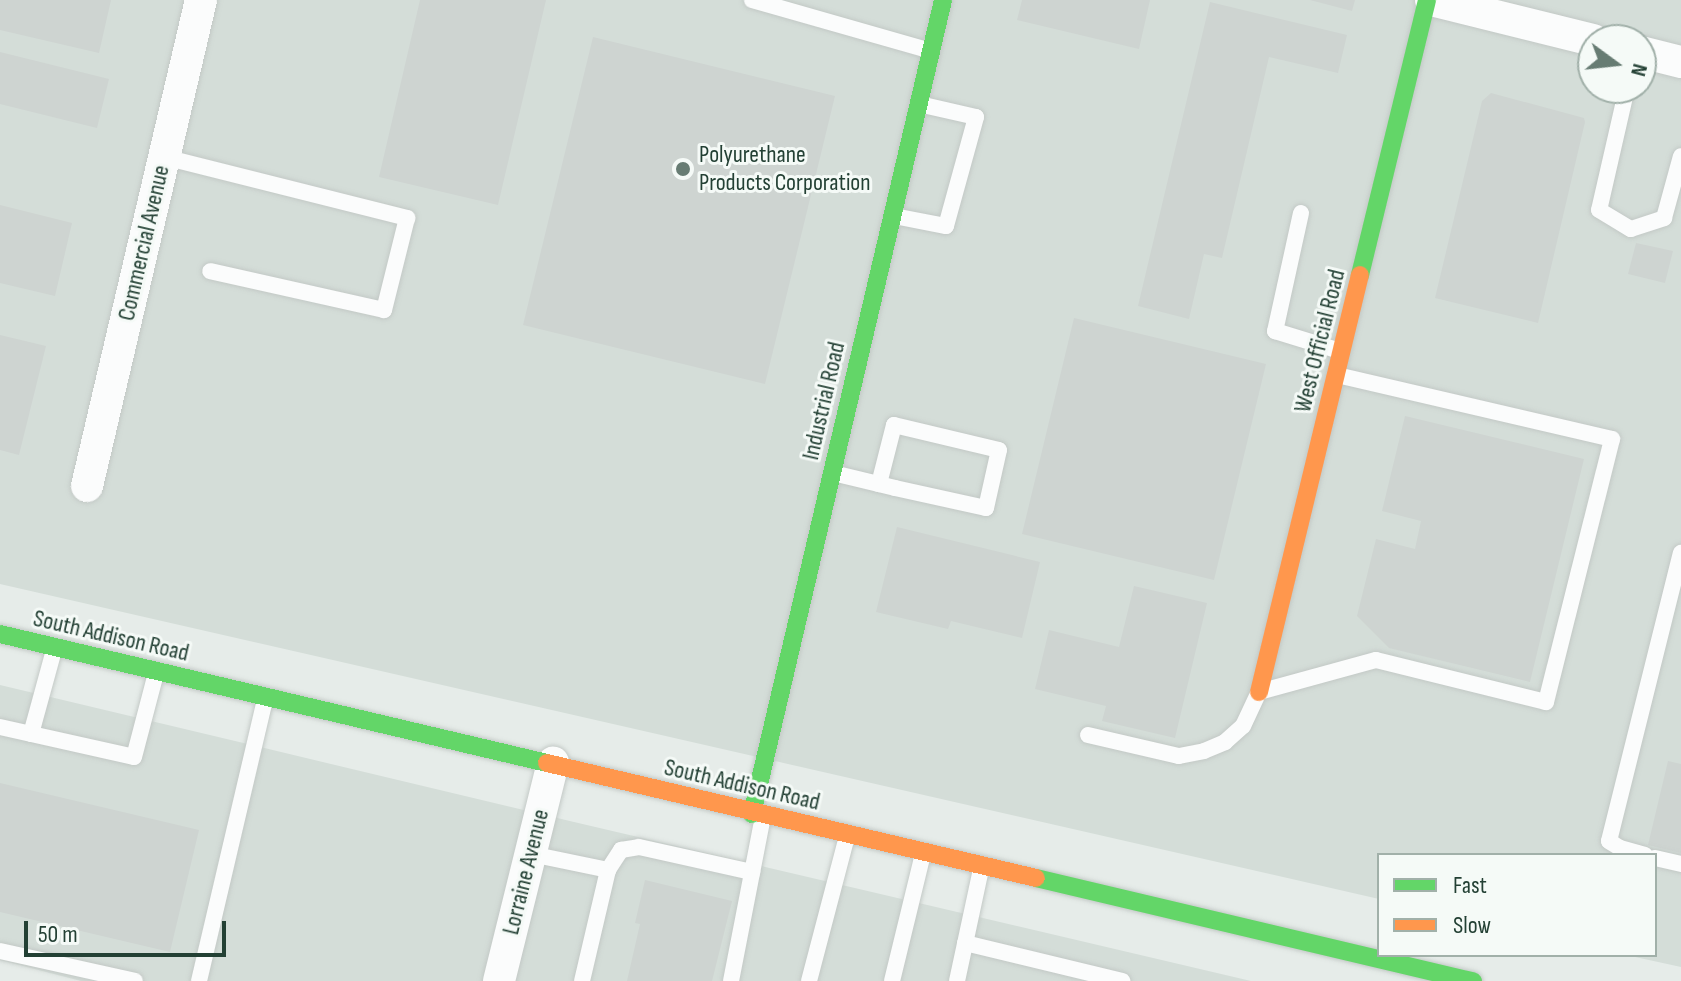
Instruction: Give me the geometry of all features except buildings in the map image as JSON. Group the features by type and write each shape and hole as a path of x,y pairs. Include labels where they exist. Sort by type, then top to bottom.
{"street":[{"name":"Commercial Avenue","path":"87,486 201,0"},
{"name":"Industrial Road","path":"758,815 831,473 943,0"},
{"path":"1429,0 1577,36"},
{"name":"West Official Road","path":"1259,692 1429,0"},
{"path":"1657,56 1681,62"},
{"name":"South Addison Road","path":"0,634 553,763 923,854 1473,981"},
{"name":"Lorraine Avenue","path":"499,981 553,763"}],"lane":[{"path":"752,0 931,51"},
{"path":"892,216 946,226 976,117 919,104"},
{"path":"1623,104 1599,210 1631,229 1664,218 1681,156"},
{"path":"164,157 407,218 384,310 210,271"},
{"path":"1301,213 1275,331 1342,352"},
{"path":"1088,735 1179,756 1204,751 1225,742 1243,726 1259,692 1376,660 1546,702 1612,439 1336,375"},
{"path":"831,473 879,484 986,508 999,450 894,425 879,484"},
{"path":"1638,853 1609,841 1681,553"},
{"path":"31,734 54,647"},
{"path":"0,727 134,757 157,672"},
{"path":"199,981 266,697"},
{"path":"731,981 752,872 758,815"},
{"path":"809,981 847,834"},
{"path":"582,981 608,870 621,850 639,847 752,872"},
{"path":"531,854 608,870"},
{"path":"892,981 923,854"},
{"path":"1657,858 1681,864"},
{"path":"957,981 982,867"},
{"path":"965,943 1122,981"},
{"path":"0,951 135,981"},
{"path":"1385,981 1390,962"}],"shaded area":[{"path":"0,0 1681,0 1681,967 1635,957 1657,957 1657,853 1377,853 1377,899 0,584"},
{"path":"0,685 1251,981 81,981 0,960"}],"traffic: fast":[{"path":"752,814 943,0"},
{"path":"1360,275 1427,0"},
{"path":"0,634 547,763"},
{"path":"1036,878 1473,981"}],"traffic: slow":[{"path":"1259,692 1360,275"},
{"path":"547,763 1036,878"}],"place":[{"name":"Polyurethane Products Corporation","path":"683,169"}]}
